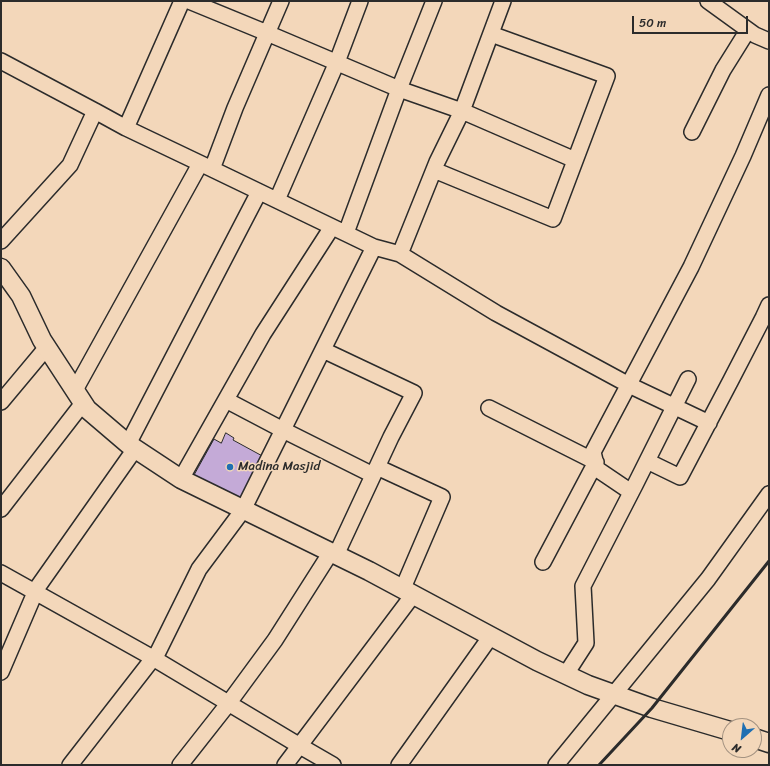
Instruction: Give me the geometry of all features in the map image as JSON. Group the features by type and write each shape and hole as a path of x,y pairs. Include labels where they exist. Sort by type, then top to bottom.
{"street":[{"path":"126,128 182,1"},
{"path":"189,1 399,89 462,111 575,160"},
{"path":"1,509 79,396 206,167 235,108 281,1"},
{"path":"277,200 337,62 360,1"},
{"path":"346,233 399,89 434,1"},
{"path":"400,254 437,162 462,111 503,1"},
{"path":"708,1 755,35 769,41"},
{"path":"692,132 723,70 748,30"},
{"path":"434,170 553,218 607,76 491,34"},
{"path":"1,61 126,128 206,167 374,247 400,254 496,313 629,385 709,423"},
{"path":"631,492 597,469 593,452 691,268 743,156 769,95"},
{"path":"1,241 70,165 95,111"},
{"path":"1,672 38,588 131,447 260,192"},
{"path":"181,479 263,334 332,227"},
{"path":"70,765 158,652 199,569 243,510 374,247"},
{"path":"1,268 22,296 42,340 87,409 131,447 181,479 369,571 537,661 588,685 652,708 722,729"},
{"path":"647,461 680,478 769,305"},
{"path":"1,402 47,347"},
{"path":"180,765 228,704 275,640 334,554 414,393 323,350"},
{"path":"566,674 586,643 583,586 688,379"},
{"path":"226,400 283,430 375,471 442,497 408,592 300,746 285,765"},
{"path":"489,408 596,462"},
{"path":"543,562 596,462"},
{"path":"556,765 708,579 769,494"},
{"path":"1,573 153,658 332,765"},
{"path":"398,765 491,636"}],"building":[{"name":"Madina Masjid","path":"226,433 234,438 233,440 266,458 242,501 194,475 214,439 221,443"}],"railway":[{"path":"599,765 652,708 769,561"}],"place":[{"name":"Madina Masjid","path":"230,467"}]}
